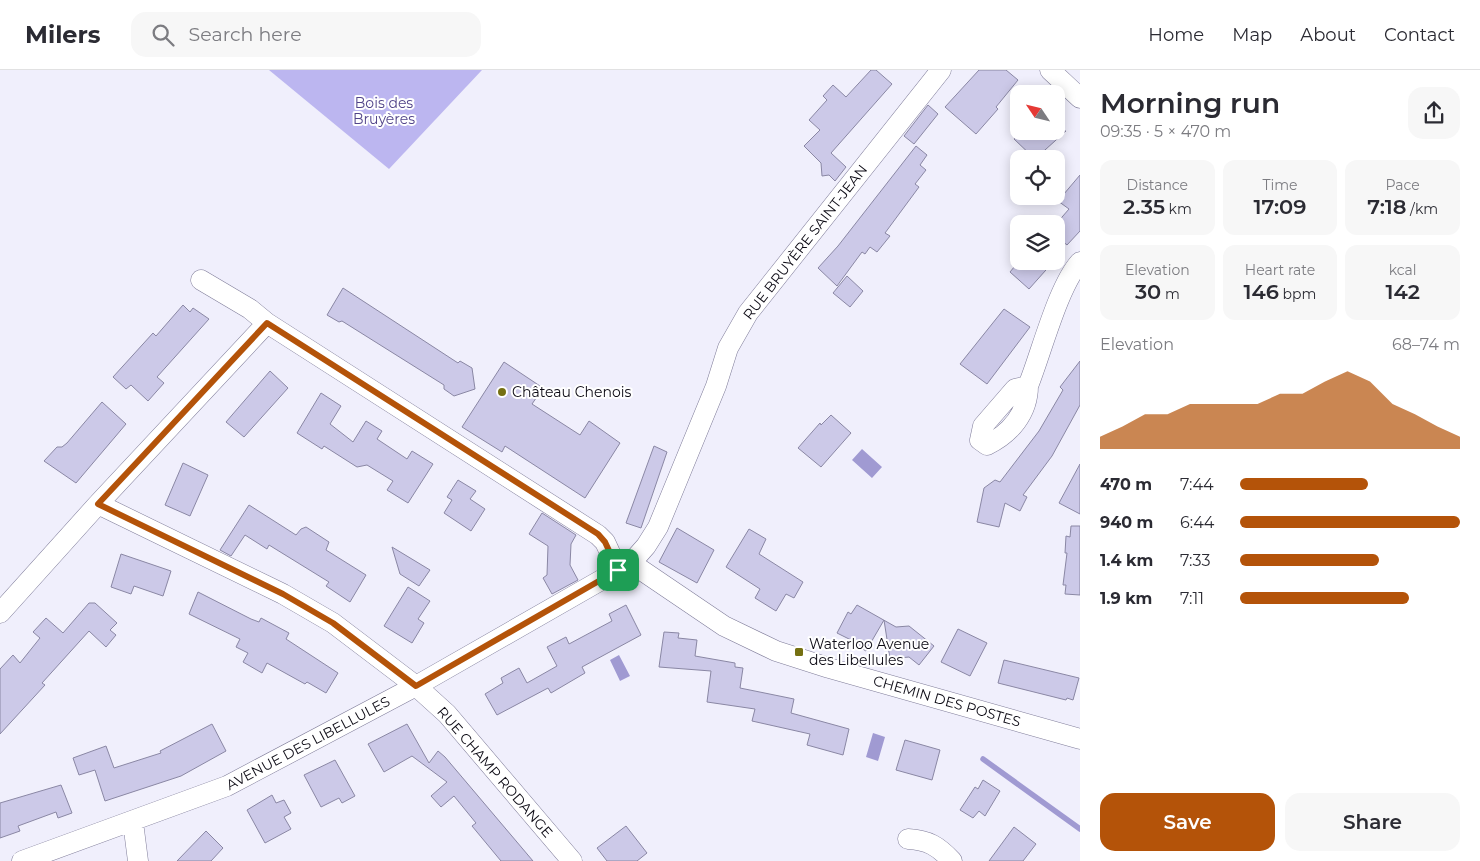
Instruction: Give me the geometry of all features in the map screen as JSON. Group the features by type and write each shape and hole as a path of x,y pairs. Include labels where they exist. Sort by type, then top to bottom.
{"street":[{"name":"RUE BRUYÈRE SAINT-JEAN","path":"624,567 646,546 658,526 716,386 728,348 748,313 941,70"},
{"path":"1050,70 1080,98"},
{"path":"1028,386 1059,299 1072,270 1080,262"},
{"path":"201,280 250,309 267,323 598,534 624,567"},
{"path":"0,613 98,504 267,323"},
{"name":"RUE CHAMP RODANGE","path":"98,504 283,594 333,623 416,686 447,714 572,861"},
{"name":"AVENUE DES LIBELLULES","path":"22,861 133,822 227,786 416,686 624,567"},
{"name":"CHEMIN DES POSTES","path":"624,567 724,626 776,650 829,668 1080,739"},
{"path":"133,822 138,861"},
{"path":"908,839 924,840 939,847 952,861"}],"green space":[{"name":"Bois des Bruyères","path":"269,70 482,70 389,169"}],"shaded area":[{"path":"862,449 882,467 872,478 852,460"},
{"path":"619,655 630,676 620,681 610,660"},
{"path":"873,733 885,737 878,761 866,757"}],"building":[{"path":"871,70 876,70 892,84 831,153 846,167 835,181 829,175 822,176 821,163 804,146 820,130 809,120 827,100 823,96 833,85 846,97"},
{"path":"979,70 1006,70 1018,80 1014,85 1010,85 1010,90 996,107 998,109 976,134 945,107"},
{"path":"928,105 938,114 914,144 904,136"},
{"path":"1015,140 1056,140 1045,150 1026,150"},
{"path":"916,146 927,155 920,165 926,170 915,184 919,187 885,233 890,236 877,252 870,247 865,254 862,252 837,286 818,268 838,246"},
{"path":"1080,175 1080,231 1067,245 1065,243 1064,215 1069,209 1064,205 1065,193"},
{"path":"1012,270 1046,270 1029,289 1010,272"},
{"path":"847,276 863,291 850,307 833,293"},
{"path":"343,288 458,363 460,361 472,368 475,389 454,396 444,389 444,385 342,321 339,322 327,315"},
{"path":"183,305 190,312 193,308 209,319 157,377 164,383 148,401 131,385 126,389 113,377 153,333 156,336"},
{"path":"1004,309 1030,327 987,384 960,364"},
{"path":"1080,361 1080,405 1052,456 1023,495 1027,497 1020,511 1005,503 999,527 977,522 984,488 995,480 1000,482 1039,431 1063,390 1060,387"},
{"name":"Château Chenois","path":"504,362 543,388 532,404 580,435 589,421 620,443 585,498 505,446 502,452 462,427"},
{"path":"270,371 288,388 244,437 226,422"},
{"path":"321,393 341,406 330,424 353,442 366,421 382,431 377,439 407,459 412,451 433,464 408,503 387,490 393,481 367,465 357,467 324,446 322,449 297,433"},
{"path":"102,402 126,424 76,483 44,461 57,447 62,447 67,443"},
{"path":"831,415 851,433 821,467 798,448 820,423 821,425"},
{"path":"654,446 667,452 641,528 626,523"},
{"path":"183,463 208,475 190,516 165,505"},
{"path":"1080,464 1080,514 1059,503"},
{"path":"458,480 476,491 470,499 485,509 471,531 444,513 452,500 447,497"},
{"path":"249,505 296,535 301,529 306,527 329,542 326,550 366,575 350,602 326,586 329,582 269,545 267,549 245,535 231,556 220,550"},
{"path":"542,513 576,535 571,544 570,565 578,580 552,594 543,578 547,575 548,546 529,534"},
{"path":"1071,526 1080,526 1080,595 1065,594 1066,585 1063,585 1067,553 1065,553 1066,536 1070,537"},
{"path":"677,528 714,550 697,583 659,562"},
{"path":"749,529 766,539 759,554 803,582 794,598 786,594 776,611 755,598 760,589 726,567"},
{"path":"392,547 430,570 419,586 400,574"},
{"path":"121,554 171,571 163,596 134,586 131,594 111,587"},
{"path":"408,587 430,601 418,619 424,623 412,643 384,626"},
{"path":"198,592 251,619 259,622 261,618 289,633 286,639 338,673 326,693 267,663 262,673 243,662 248,653 236,647 240,639 189,614"},
{"path":"89,603 95,603 117,623 110,630 116,635 106,647 89,631 42,683 45,685 0,734 0,669 13,655 20,663 40,638 33,632 46,618 63,633"},
{"path":"626,605 641,635 582,667 585,673 551,693 548,688 497,715 485,694 503,683 501,678 519,668 527,683 557,666 547,647 566,637 569,644 612,621 609,614"},
{"path":"857,605 884,620 866,651 854,644 855,642 837,633 848,612 851,614"},
{"path":"884,620 896,627 909,626 934,646 919,665 909,657 890,659"},
{"path":"958,629 987,643 970,676 941,662"},
{"path":"664,632 679,633 678,638 697,640 695,656 735,663 735,667 743,668 740,688 794,699 791,713 849,729 843,755 807,745 810,734 752,721 755,709 707,702 711,671 659,667"},
{"path":"1004,660 1079,678 1073,700 1067,698 1066,700 998,683"},
{"path":"212,724 226,751 181,776 105,801 95,770 79,775 73,758 106,746 114,768 161,753 160,751"},
{"path":"407,724 429,763 438,751 445,757 533,861 501,861 472,826 476,823 454,796 441,807 431,796 447,782 412,756 384,772 368,744"},
{"path":"905,740 940,750 932,780 896,770"},
{"path":"335,760 355,796 342,803 339,798 321,807 304,775"},
{"path":"983,780 1000,791 985,816 979,811 973,818 960,810 975,787 978,789"},
{"path":"61,785 72,813 58,818 56,812 18,826 20,831 0,838 0,803"},
{"path":"272,795 276,803 284,800 291,813 284,817 291,829 265,843 247,810"},
{"path":"626,826 647,853 637,861 607,861 597,848"},
{"path":"1014,827 1036,844 1023,861 989,861"},
{"path":"206,831 223,848 211,861 177,861"}],"waterway":[{"path":"983,759 1080,829"}],"place":[{"name":"Château Chenois","path":"502,392"},
{"name":"Waterloo Avenue des Libellules","path":"799,652"}],"route":[{"path":"267,323 598,534 605,542 618,570 416,686 333,623 283,594 180,542 98,504 267,323"}]}
